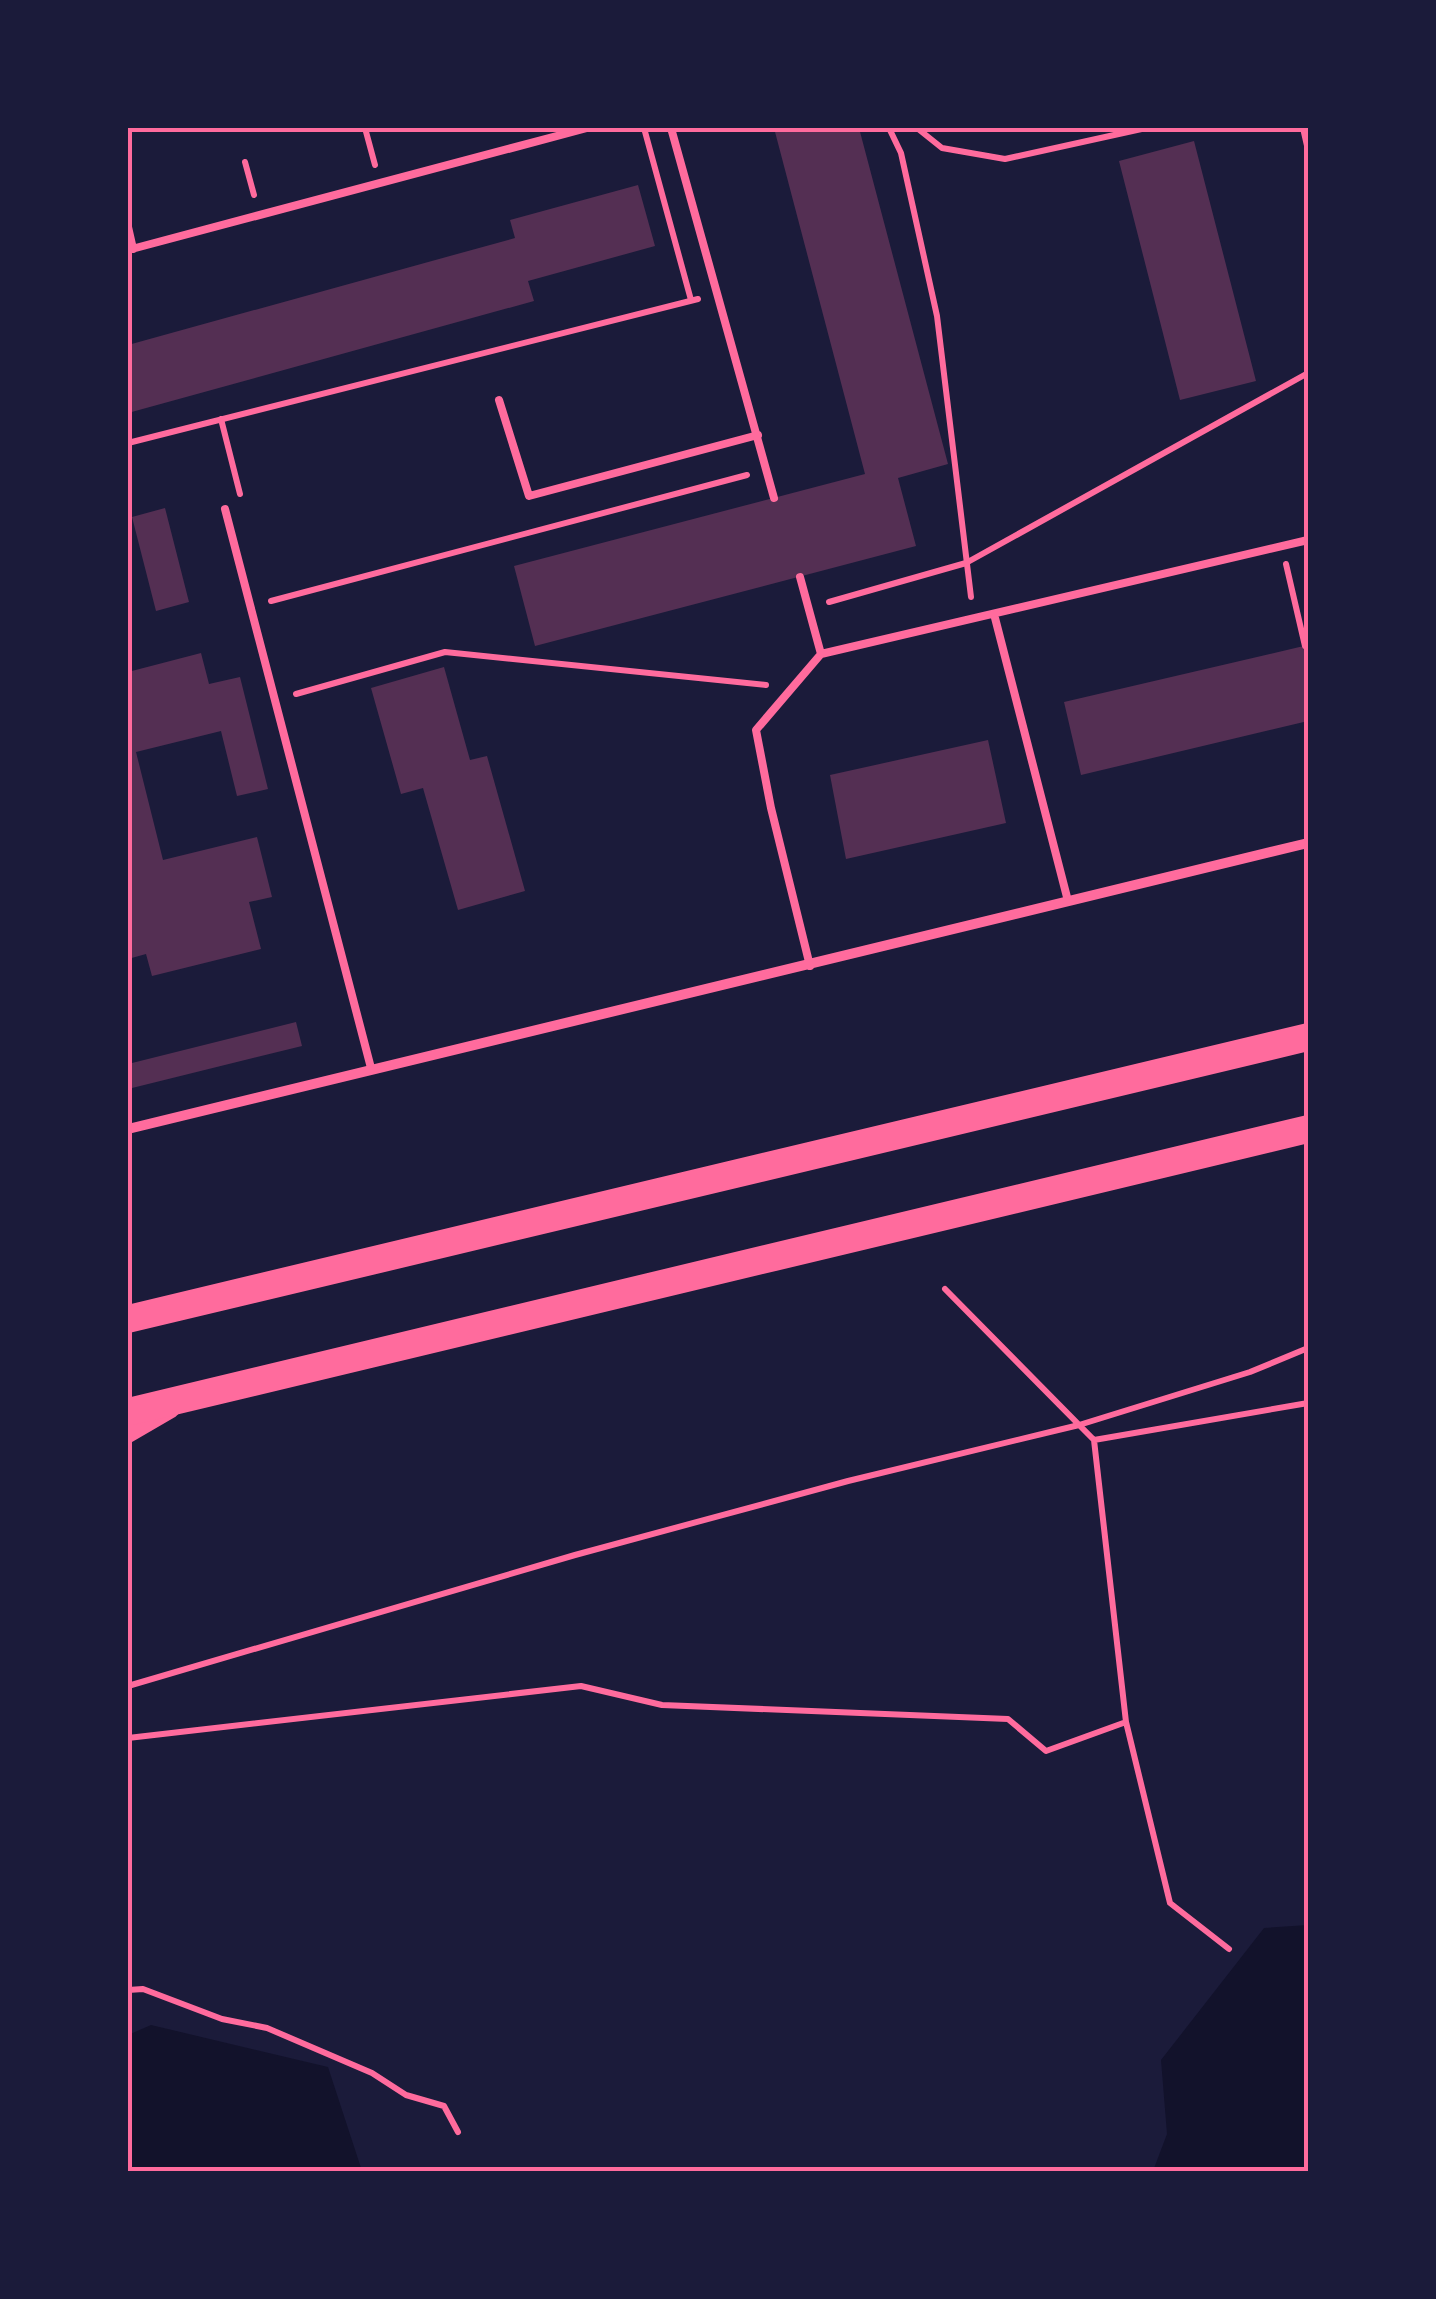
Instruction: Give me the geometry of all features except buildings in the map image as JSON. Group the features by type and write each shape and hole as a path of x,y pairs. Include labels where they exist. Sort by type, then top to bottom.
{"highway":[{"path":"128,1319 1308,1037"},
{"path":"128,1412 1308,1129"}],"street":[{"path":"128,1129 1308,843"},
{"path":"128,1434 193,1396"}],"lane":[{"path":"128,227 130,250 587,128"},
{"path":"671,128 774,498"},
{"path":"499,400 529,496 758,435"},
{"path":"226,509 370,1068"},
{"path":"810,966 756,730 821,654 1308,540"},
{"path":"800,577 821,654"},
{"path":"994,614 1068,901"}],"path":[{"path":"365,128 380,183"},
{"path":"644,128 691,300"},
{"path":"889,128 901,154 936,316 975,618"},
{"path":"917,128 942,148 1005,159 1146,128"},
{"path":"1303,128 1308,150"},
{"path":"245,162 259,216"},
{"path":"128,443 717,294"},
{"path":"808,608 966,563 1308,373"},
{"path":"269,602 768,470"},
{"path":"1282,546 1305,646"},
{"path":"294,695 445,652 792,688"},
{"path":"945,1289 1094,1440 1126,1722 1170,1903 1229,1949"},
{"path":"128,1686 576,1554 848,1481 1079,1425 1250,1372 1308,1348"},
{"path":"1094,1440 1308,1403"},
{"path":"128,1738 581,1686 662,1705 1008,1720 1046,1752 1126,1722"},
{"path":"128,1990 143,1989 222,2018 267,2028 372,2073 406,2096 444,2106 458,2132"}],"shaded area":[{"path":"1308,1925 1308,2171 1153,2171 1167,2134 1161,2060 1264,1928"},
{"path":"151,2025 328,2067 362,2171 128,2171 128,2035"}]}
